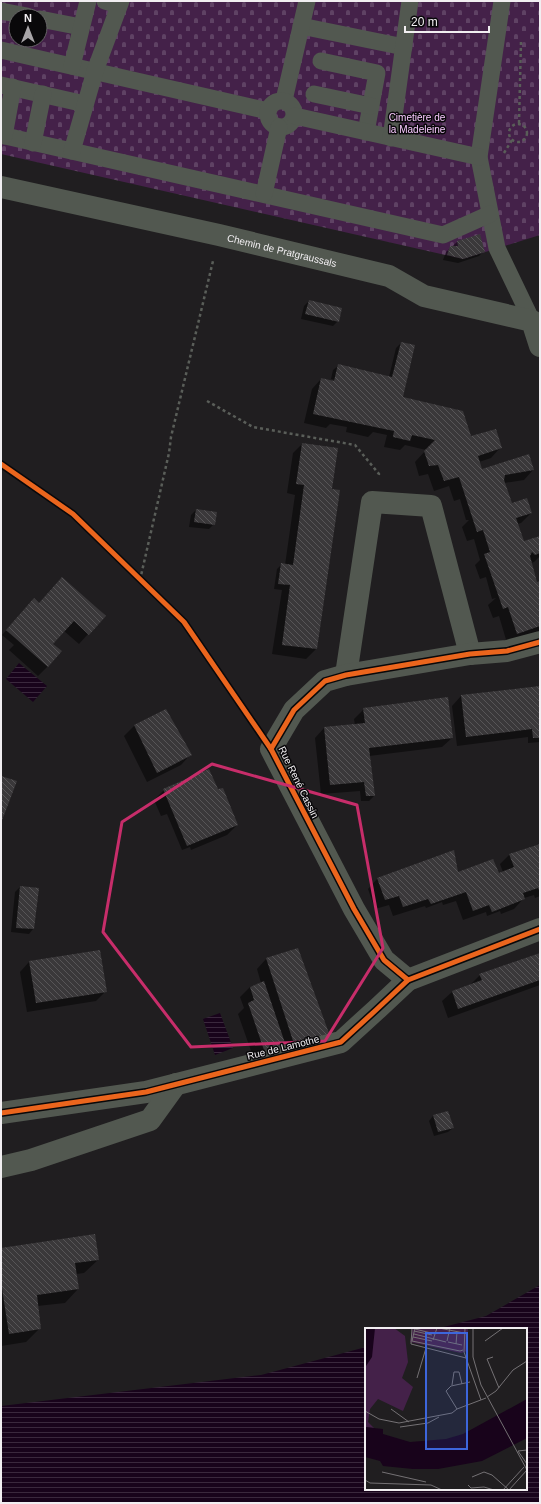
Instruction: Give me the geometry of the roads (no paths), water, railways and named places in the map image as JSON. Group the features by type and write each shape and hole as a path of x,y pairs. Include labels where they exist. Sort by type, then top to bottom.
{"street":[{"name":"Chemin de Pratgraussals","path":"2,191 219,235 389,276 424,296 532,321"},
{"path":"532,321 540,346"},
{"path":"346,675 372,502 431,506 470,654"},
{"name":"Rue René Cassin","path":"408,980 384,960 354,909 270,749 294,710 325,681 346,675 470,654 507,651 540,642"},
{"name":"Rue de Lamothe","path":"1,1113 146,1092 341,1042 408,980 540,929"},
{"path":"1,1167 31,1160 150,1120 176,1084"}],"lane":[{"path":"72,66 88,1"},
{"path":"284,100 307,1"},
{"path":"391,138 410,1"},
{"path":"502,1 479,158 497,248 532,321"},
{"path":"72,151 115,2"},
{"path":"48,21 81,27"},
{"path":"301,26 404,48"},
{"path":"1,50 268,111"},
{"path":"321,61 377,73 366,132"},
{"path":"86,104 7,86 2,136 443,235 490,214"},
{"path":"33,142 43,94"},
{"path":"314,94 371,106"},
{"path":"284,100 293,106 295,116 289,125 279,127 270,121 268,111 274,102 284,100"},
{"path":"295,116 479,158"},
{"path":"264,194 279,127"}],"park label":[{"name":"Cimetière de la Madeleine","path":"417,122"}]}
